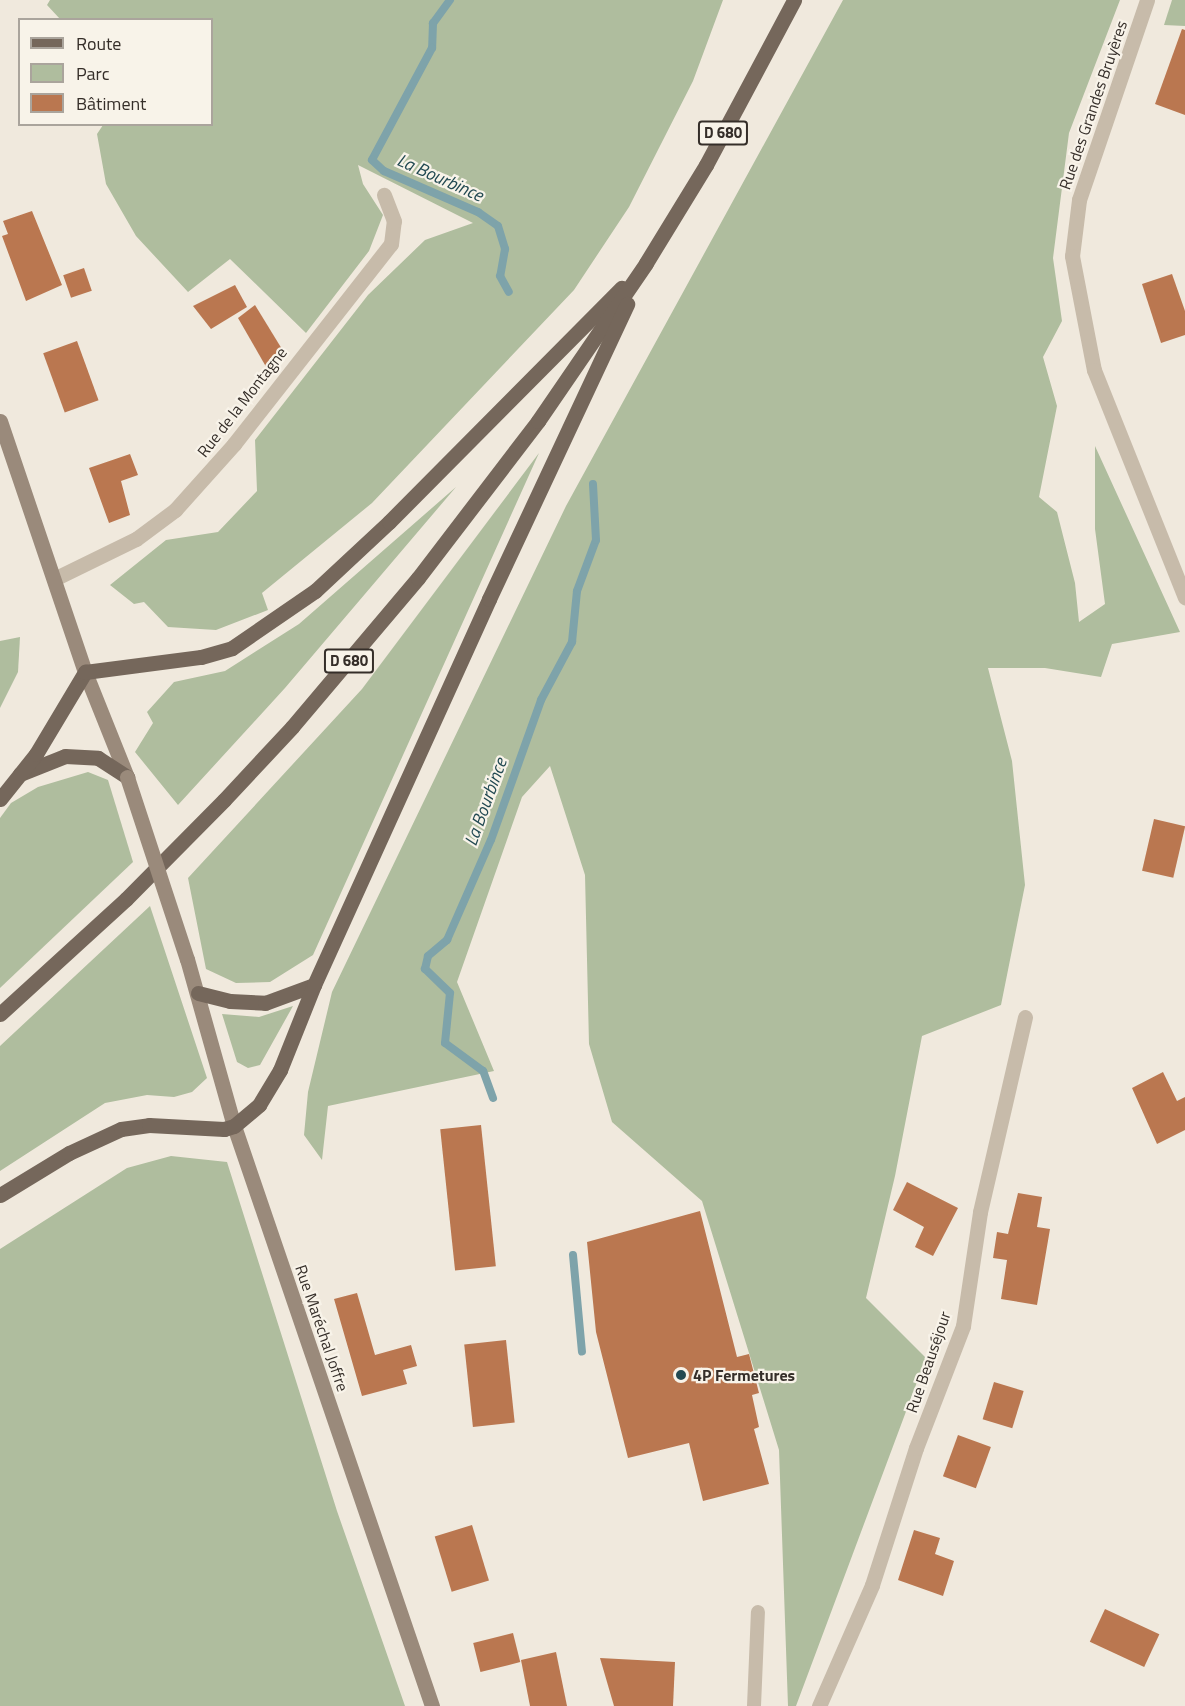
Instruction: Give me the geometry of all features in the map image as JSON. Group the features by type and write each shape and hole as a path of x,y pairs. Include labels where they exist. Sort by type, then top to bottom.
{"main road":[{"name":"D 680","path":"0,1014 126,899 292,727 418,578 538,421 646,263 706,165 794,0"},
{"path":"0,799 36,754 85,672 201,657 232,648 315,591 389,522 646,263"},
{"path":"0,1195 69,1153 121,1129 149,1125 224,1129 234,1126 259,1105 280,1070 314,985 646,263"},
{"name":"Rue Maréchal Joffre","path":"0,421 85,672 127,777 198,993 234,1126 432,1706"},
{"path":"19,774 65,756 98,758 127,777"},
{"path":"198,993 230,1001 265,1003 314,985"}],"street":[{"name":"Rue des Grandes Bruyères","path":"1147,0 1079,200 1072,256 1094,370 1185,598"},
{"name":"Rue de la Montagne","path":"54,579 136,539 168,516 234,444 391,244 394,221 384,195"},
{"name":"Rue Beauséjour","path":"819,1706 872,1585 916,1448 963,1326 980,1212 1025,1017"}],"lane":[{"path":"754,1706 758,1612"}],"green space":[{"path":"50,0 723,0 693,81 629,207 574,290 372,503 262,593 268,610 216,630 168,627 144,602 134,604 110,585 166,540 218,532 257,491 255,440 368,295 425,240 473,223 358,165 363,184 383,215 369,251 306,333 230,259 188,292 136,236 106,184 97,134 102,126 213,126 213,18 59,18 47,5"},
{"path":"843,0 1120,0 1069,133 1053,258 1062,321 1043,357 1057,406 1039,497 1057,512 1075,583 1079,622 1105,604 1095,529 1095,446 1180,632 1112,644 1101,677 1045,668 988,668 1012,761 1025,885 1001,1005 922,1036 895,1176 866,1298 926,1358 796,1706 788,1706 779,1450 702,1201 612,1122 589,1044 585,875 550,766 522,797 457,982 494,1071 328,1106 322,1160 304,1135 308,1092 332,992 566,506"},
{"path":"1172,0 1185,0 1185,26 1164,25"},
{"path":"539,453 313,955 270,982 236,983 206,969 188,878 362,689"},
{"path":"456,487 285,688 178,805 135,752 153,723 147,712 174,682 225,671 299,624"},
{"path":"20,637 18,672 0,708 0,641"},
{"path":"88,772 108,780 133,862 0,988 0,818 11,803 38,787"},
{"path":"150,906 207,1078 192,1092 174,1097 147,1095 105,1103 0,1171 0,1046"},
{"path":"293,1006 260,1065 248,1068 237,1062 222,1014 259,1017"},
{"path":"171,1156 227,1162 337,1511 405,1706 0,1706 0,1249 127,1168"}],"building":[{"path":"1182,29 1185,30 1185,115 1155,104"},
{"path":"32,211 62,285 26,301 2,236 8,234 3,221"},
{"path":"84,268 92,291 71,298 63,275"},
{"path":"1172,274 1185,311 1185,335 1161,343 1142,284"},
{"path":"235,285 247,307 211,329 193,306"},
{"path":"255,305 285,354 269,372 238,318"},
{"path":"77,341 99,400 65,413 43,353"},
{"path":"130,454 138,475 121,481 130,515 109,523 89,468"},
{"path":"1154,819 1185,826 1173,878 1142,871"},
{"path":"1163,1072 1177,1101 1185,1097 1185,1130 1157,1144 1132,1088"},
{"path":"481,1125 496,1266 455,1271 440,1129"},
{"path":"907,1182 958,1208 933,1256 915,1247 924,1227 893,1210"},
{"path":"1018,1193 1042,1197 1037,1227 1050,1229 1037,1305 1001,1299 1007,1260 993,1258 997,1232 1008,1234"},
{"name":"4P Fermetures","path":"700,1211 737,1357 749,1354 759,1393 752,1395 759,1427 754,1429 769,1484 703,1501 689,1443 628,1458 596,1332 587,1242"},
{"path":"357,1293 375,1355 411,1345 417,1366 403,1370 407,1384 362,1396 334,1299"},
{"path":"506,1340 515,1423 473,1427 464,1344"},
{"path":"994,1382 1024,1391 1012,1428 983,1419"},
{"path":"958,1435 991,1447 976,1488 943,1476"},
{"path":"472,1525 489,1580 452,1592 435,1536"},
{"path":"914,1530 940,1538 935,1554 954,1561 943,1596 898,1580"},
{"path":"1105,1609 1159,1634 1144,1667 1090,1642"},
{"path":"513,1633 520,1662 480,1672 473,1643"},
{"path":"556,1652 567,1706 530,1706 521,1660"},
{"path":"600,1658 675,1662 673,1706 614,1706"}],"waterway":[{"name":"La Bourbince","path":"450,0 433,23 432,48 372,160 384,171 478,212 498,226 505,249 500,276 509,292"},
{"name":"La Bourbince","path":"493,1098 483,1071 445,1043 450,993 425,969 428,956 447,940 491,840 541,700 572,642 577,591 596,540 593,484"},
{"name":"La Bourbince","path":"573,1255 582,1352"}],"place":[{"name":"4P Fermetures","path":"681,1375"}]}
